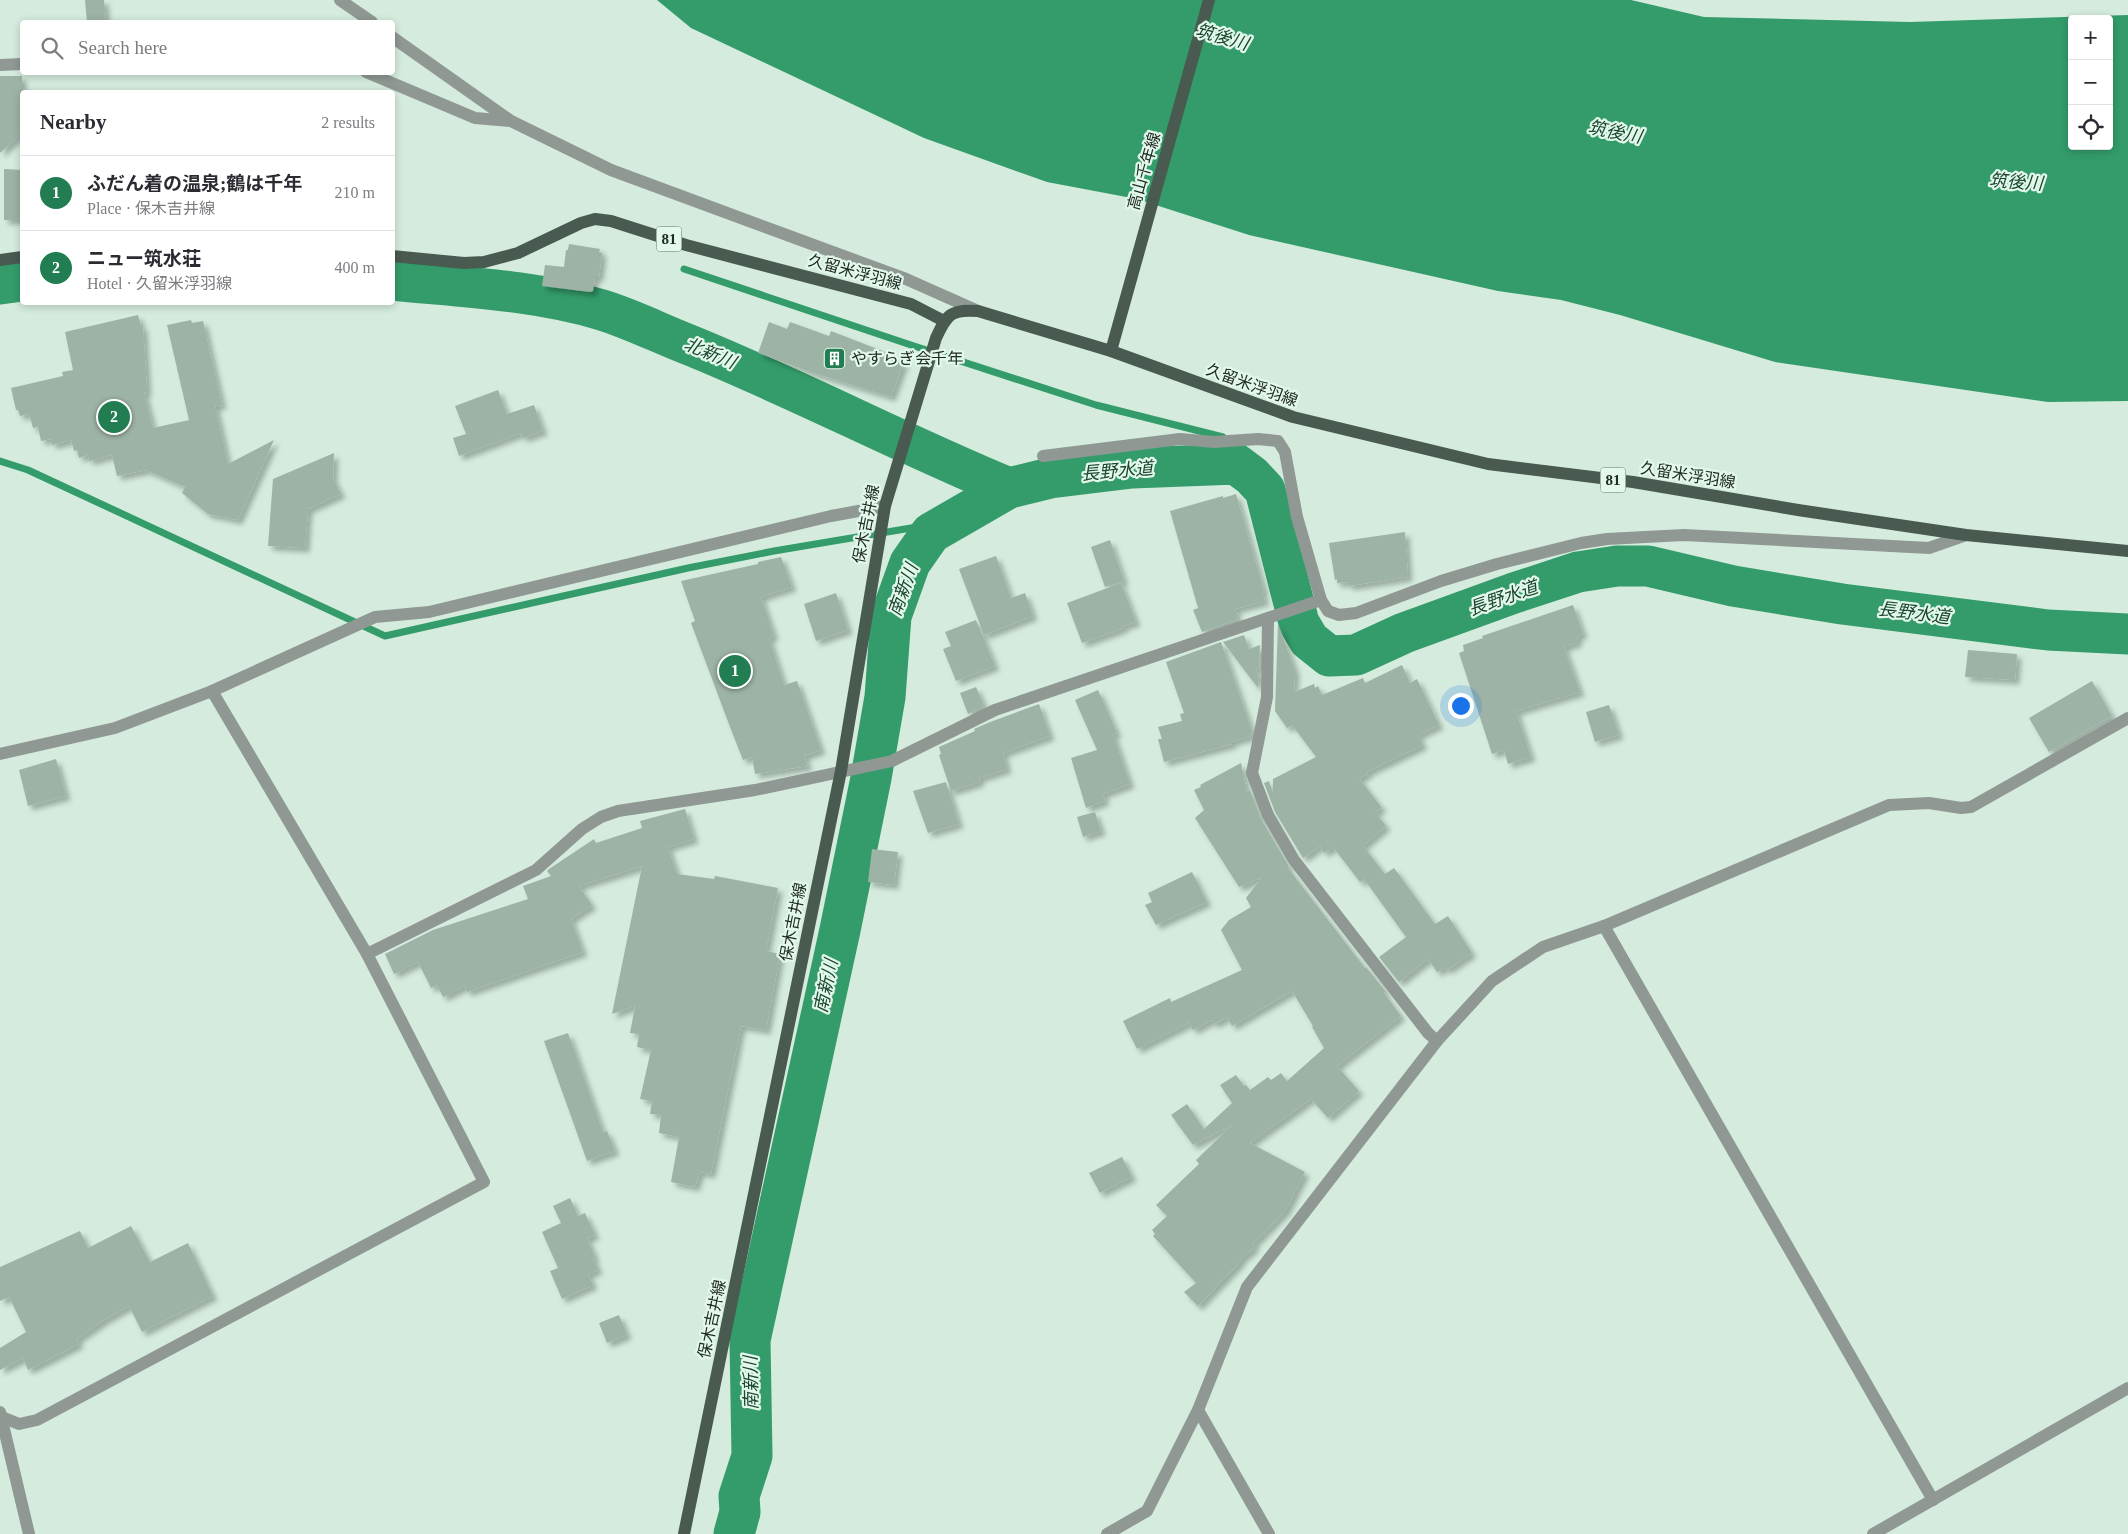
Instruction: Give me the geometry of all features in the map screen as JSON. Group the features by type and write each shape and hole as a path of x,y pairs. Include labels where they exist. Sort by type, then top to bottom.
{"main road":[{"name":"高山千年線","path":"1111,351 1115,331 1209,0"},
{"name":"久留米浮羽線","path":"395,256 464,263 484,262 518,253 581,223 595,219 612,220 686,245 911,304 944,321 954,312 962,310 978,312 1111,351 1293,417 1488,464 1633,482 1798,510 1966,535 2128,551"},
{"path":"0,260 20,256"},
{"name":"保木吉井線","path":"684,1534 841,771 885,506 936,338 944,321"}],"street":[{"path":"340,0 369,20"},
{"path":"395,39 511,121 611,170 906,279 978,312"},
{"path":"0,65 20,64"},
{"path":"373,75 474,118 511,121"},
{"path":"1043,456 1180,439 1214,442 1258,439 1278,441 1285,452 1297,517 1321,600 1328,611 1339,615 1356,613 1441,581 1497,564 1581,543 1606,539 1684,535 1929,548 1966,535"},
{"path":"0,754 115,728 212,691 375,617 429,612 822,518 885,506"},
{"path":"367,954 536,870 582,829 601,817 640,806 755,790 892,760 996,710 1321,600"},
{"path":"1271,617 1267,697 1252,773 1268,815 1299,868 1428,1033 1437,1040"},
{"path":"1,1415 19,1424 37,1420 484,1182 367,954 212,691"},
{"path":"1107,1534 1147,1511 1198,1410 1247,1287 1437,1040 1492,981 1543,947 1604,926 1889,804 1971,807 2128,718"},
{"path":"1604,926 1933,1500"},
{"path":"1873,1534 2128,1388"},
{"path":"1198,1410 1269,1534"},
{"path":"1,1415 29,1534"}],"water":[{"name":"筑後川","path":"657,0 1631,0 1704,17 1910,22 2068,17 2068,150 2113,150 2113,15 2128,15 2128,401 2048,402 1775,362 1620,315 1561,300 1498,291 1249,235 1137,199 1047,182 924,138 691,28"}],"building":[{"path":"85,0 104,0 106,20 87,20"},
{"path":"0,76 22,76 22,90 20,90 20,135 0,153"},
{"path":"4,169 20,170 20,220 4,220"},
{"path":"569,244 600,249 599,252 602,253 599,277 595,277 593,291 542,286 545,265 564,267 566,250 568,250"},
{"path":"138,315 141,326 143,326 147,392 144,393 153,428 189,420 167,325 191,320 192,323 203,321 222,405 215,406 228,464 274,440 238,520 208,514 182,493 185,487 146,470 117,476 112,455 89,461 88,455 79,458 77,450 74,451 71,440 52,445 51,439 41,441 38,427 33,428 29,414 20,416 18,410 16,410 11,388 63,376 62,372 73,370 65,332"},
{"name":"やすらぎ会千年","path":"769,322 787,329 790,322 829,336 831,331 898,357 897,360 904,362 891,397 810,372 758,353"},
{"path":"498,390 507,414 534,405 543,431 523,438 521,433 459,456 453,438 466,434 455,406"},
{"path":"334,453 333,478 341,494 308,509 305,548 268,546 273,479"},
{"path":"1236,494 1264,591 1262,591 1265,601 1235,609 1238,619 1202,632 1193,610 1198,608 1170,511"},
{"path":"1405,532 1408,577 1349,586 1348,582 1337,583 1329,543"},
{"path":"1110,540 1124,581 1105,587 1091,547"},
{"path":"996,556 1011,598 1025,593 1033,616 984,635 959,569"},
{"path":"781,557 792,587 761,597 774,636 769,638 784,685 797,681 821,750 804,756 808,766 755,774 752,757 743,760 730,727 691,623 695,621 681,581"},
{"path":"1121,583 1136,622 1082,643 1067,603"},
{"path":"836,593 848,630 816,641 804,604"},
{"path":"1573,605 1583,634 1577,636 1578,642 1564,647 1580,692 1516,711 1531,757 1508,764 1504,750 1492,754 1459,653 1464,651 1463,645 1483,638 1482,636"},
{"path":"976,620 995,666 956,681 943,649 951,646 945,632"},
{"path":"1278,623 1295,671 1294,692 1314,684 1315,688 1318,686 1322,695 1363,678 1365,683 1402,665 1410,683 1417,679 1439,725 1418,735 1423,745 1367,772 1368,774 1359,778 1382,808 1375,812 1386,826 1363,846 1385,874 1394,868 1435,924 1448,916 1472,953 1447,970 1445,967 1437,972 1428,959 1399,982 1379,957 1406,937 1364,879 1360,882 1333,847 1324,853 1320,846 1303,858 1275,812 1264,783 1269,781 1273,793 1273,779 1316,757 1292,725 1287,728 1275,711"},
{"path":"1244,635 1249,649 1260,645 1259,668 1256,669 1259,679 1258,688 1223,642"},
{"path":"1221,642 1252,731 1251,736 1231,742 1232,744 1164,762 1158,739 1162,739 1158,727 1182,721 1180,714 1184,713 1166,662"},
{"path":"1968,650 2017,654 2015,680 1965,677"},
{"path":"2092,681 2112,716 2049,752 2029,718"},
{"path":"976,687 984,706 968,714 960,693"},
{"path":"1098,690 1117,733 1113,734 1130,784 1103,794 1105,801 1086,808 1071,758 1097,750 1075,700"},
{"path":"1039,704 1050,736 1003,753 1007,769 979,778 980,782 951,791 939,755 941,754 939,747 990,722"},
{"path":"1609,705 1619,735 1595,742 1586,712"},
{"path":"56,759 66,796 28,806 19,770"},
{"path":"1241,763 1247,792 1250,790 1261,819 1288,868 1365,968 1386,992 1384,993 1401,1016 1337,1066 1359,1091 1328,1118 1311,1099 1250,1143 1305,1172 1286,1210 1253,1244 1255,1247 1240,1260 1198,1306 1184,1292 1196,1283 1153,1236 1155,1234 1152,1230 1167,1216 1156,1205 1199,1164 1196,1160 1232,1125 1193,1145 1171,1115 1187,1104 1204,1129 1232,1103 1220,1085 1236,1075 1244,1086 1246,1085 1250,1090 1268,1077 1271,1080 1281,1073 1287,1081 1324,1048 1292,991 1232,1026 1227,1017 1214,1024 1212,1020 1193,1030 1189,1023 1137,1049 1123,1021 1170,998 1171,1002 1242,970 1221,930 1229,920 1251,907 1246,898 1262,877 1239,887 1195,818 1204,810 1194,790"},
{"path":"946,782 959,824 928,833 913,791"},
{"path":"685,809 694,839 668,847 677,874 714,879 715,876 778,888 766,951 780,954 766,1030 741,1026 711,1174 700,1172 695,1187 671,1182 679,1137 659,1133 661,1115 650,1114 652,1101 640,1099 651,1050 637,1047 639,1034 630,1033 635,1006 612,1014 642,866 579,886 592,905 571,919 583,952 467,992 465,986 443,997 437,985 431,988 418,962 394,974 385,954 433,930 528,899 523,886 551,876 547,871 549,869 594,839 596,843 642,828 640,821"},
{"path":"1095,812 1101,831 1083,837 1077,817"},
{"path":"872,849 898,852 894,885 868,882"},
{"path":"1192,872 1207,902 1156,925 1145,905 1152,902 1148,893"},
{"path":"568,1033 603,1132 607,1131 615,1151 587,1161 544,1041"},
{"path":"1122,1157 1132,1177 1100,1193 1089,1173"},
{"path":"570,1198 578,1216 585,1213 595,1235 587,1238 598,1270 588,1274 593,1285 562,1299 550,1271 558,1268 542,1232 561,1223 553,1206"},
{"path":"131,1226 150,1262 188,1243 213,1296 142,1332 129,1306 104,1320 77,1339 79,1344 28,1370 23,1358 0,1370 0,1348 26,1332 9,1297 0,1301 0,1267 80,1231 88,1248"},
{"path":"619,1315 627,1335 607,1343 599,1323"}],"waterway":[{"path":"684,269 1096,405 1223,437 1236,464"},
{"name":"北新川","path":"395,280 525,294 577,303 602,310 728,361 1009,488"},
{"name":"北新川","path":"0,284 20,281"},
{"path":"0,461 28,470 385,636 688,568 774,551 917,527 931,533"},
{"name":"長野水道","path":"734,1534 740,1512 739,1496 752,1456 750,1340 840,930 871,778 885,697 891,616 910,563 931,533 1009,488 1050,478 1132,468 1236,464 1252,476 1265,490 1299,623 1309,640 1329,656 1356,655 1404,633 1514,593 1578,572 1617,566 1648,566 1733,586 1842,604 2048,630 2128,634"}],"place":[{"name":"やすらぎ会千年","path":"835,358"},
{"name":"ニュー筑水荘","path":"114,417"},
{"name":"ふだん着の温泉;鶴は千年","path":"735,671"}],"water label":[{"name":"南新川","path":"903,590"},
{"name":"南新川","path":"826,986"},
{"name":"南新川","path":"751,1383"}]}
